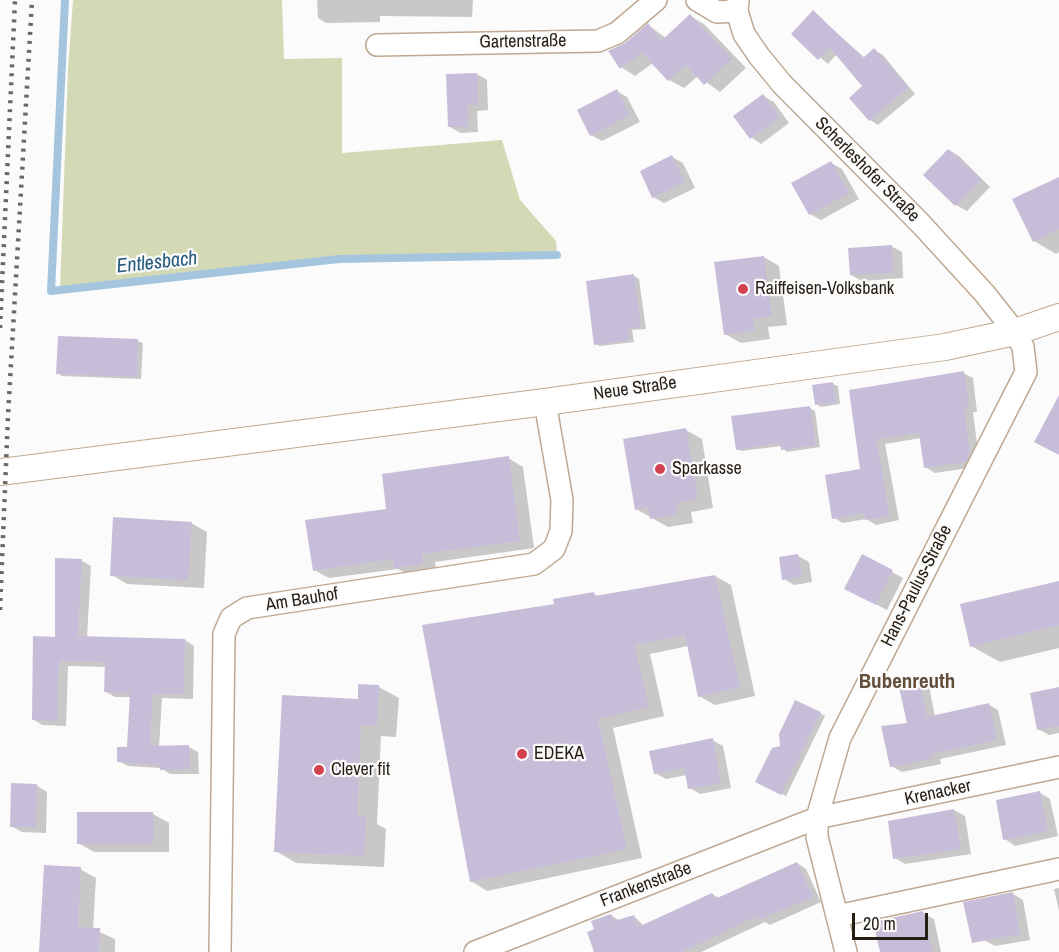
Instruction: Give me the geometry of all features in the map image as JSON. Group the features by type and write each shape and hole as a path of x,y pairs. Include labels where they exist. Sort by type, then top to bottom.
{"street":[{"name":"Gartenstraße","path":"377,45 598,41 617,33 656,0"},
{"path":"697,0 717,12 737,5"},
{"name":"Scherleshofer Straße","path":"737,5 744,34 782,84 921,224 985,294 1015,332"},
{"name":"Neue Straße","path":"0,472 936,349 1015,332 1059,317"},
{"name":"Hans-Paulus-Straße","path":"846,952 817,837 817,818 840,738 1026,372 1023,347 1015,332"},
{"name":"Am Bauhof","path":"220,952 224,634 231,618 247,608 534,564 555,549 561,531 562,500 545,402"},
{"name":"Krenacker","path":"817,818 1059,767"},
{"name":"Frankenstraße","path":"475,952 817,818"},
{"path":"837,916 1059,869"}],"green space":[{"path":"73,0 282,0 284,59 342,58 342,153 502,140 520,200 556,241 557,255 339,259 60,290 68,69"}],"building":[{"path":"813,10 863,58 874,48 908,88 869,121 849,98 862,86 830,48 818,60 791,34"},
{"path":"690,14 732,59 704,85 686,65 668,81 642,53 620,69 608,51 625,43 648,23 661,41"},
{"path":"477,73 478,105 467,105 468,127 448,127 446,74"},
{"path":"617,89 630,115 590,136 577,110"},
{"path":"763,94 780,117 750,139 733,116"},
{"path":"948,149 981,180 955,206 923,175"},
{"path":"672,155 685,182 652,198 640,171"},
{"path":"831,161 849,193 809,215 791,183"},
{"path":"1059,177 1059,229 1033,242 1012,199"},
{"path":"892,245 893,273 850,275 848,248"},
{"name":"Raiffeisen-Volksbank","path":"764,256 772,316 753,319 755,330 724,335 714,262"},
{"path":"634,274 641,327 628,328 630,340 594,345 586,281"},
{"path":"58,336 138,339 137,377 56,374"},
{"path":"964,371 969,407 964,408 970,453 966,462 924,468 919,433 876,439 890,516 865,520 864,513 832,519 825,475 860,469 849,390"},
{"path":"833,382 836,402 815,405 812,385"},
{"path":"1059,395 1059,455 1034,442"},
{"path":"810,406 816,445 781,450 780,443 736,450 731,416"},
{"name":"Sparkasse","path":"686,428 698,499 676,503 678,514 650,519 648,507 635,510 623,439"},
{"path":"509,456 520,541 421,554 423,564 394,568 393,559 313,571 305,520 386,509 382,474"},
{"path":"113,517 192,522 188,580 110,576"},
{"path":"798,554 802,577 782,580 779,557"},
{"path":"862,554 893,570 876,605 844,589"},
{"path":"55,558 82,559 78,636 185,639 184,694 153,694 150,746 189,745 190,769 160,770 159,765 117,762 117,747 127,747 130,693 104,692 105,662 59,661 57,721 32,720 33,636 55,637"},
{"path":"715,575 740,687 698,697 685,635 634,645 649,707 598,719 627,849 470,882 422,625 554,604 553,599 594,592 595,596"},
{"path":"1059,581 1059,625 970,647 960,604"},
{"path":"919,679 927,717 989,703 997,740 931,754 932,759 890,767 881,726 907,723 898,683"},
{"name":"Clever fit","path":"358,684 379,685 377,726 361,725 357,816 366,816 364,856 274,852 282,695 358,699"},
{"path":"1059,687 1059,726 1037,730 1030,693"},
{"path":"795,700 821,712 781,795 755,782 772,748 780,746 779,734"},
{"path":"713,738 721,783 688,789 684,768 654,774 649,751"},
{"path":"11,783 37,784 36,827 10,827"},
{"path":"1040,791 1048,831 1003,840 996,800"},
{"path":"954,809 961,849 893,859 888,821"},
{"path":"77,812 153,812 153,844 77,844"},
{"path":"797,862 813,897 759,920 757,916 682,952 594,952 587,932 594,929 591,921 611,914 614,921 634,915 638,927 712,893 715,899"},
{"path":"44,865 81,867 78,927 100,928 99,952 39,952"},
{"path":"1013,892 1020,934 972,943 963,902"},
{"path":"923,911 933,952 880,952 873,922"}],"waterway":[{"name":"Entlesbach","path":"65,0 51,291 339,259 557,255"}],"railway":[{"path":"0,328 15,0"},
{"path":"0,610 8,416 32,0"}],"place":[{"name":"Raiffeisen-Volksbank","path":"743,289"},
{"name":"Sparkasse","path":"660,469"},
{"name":"EDEKA","path":"522,754"},
{"name":"Clever fit","path":"319,770"}],"district":[{"name":"Bubenreuth","path":"907,682"}]}
